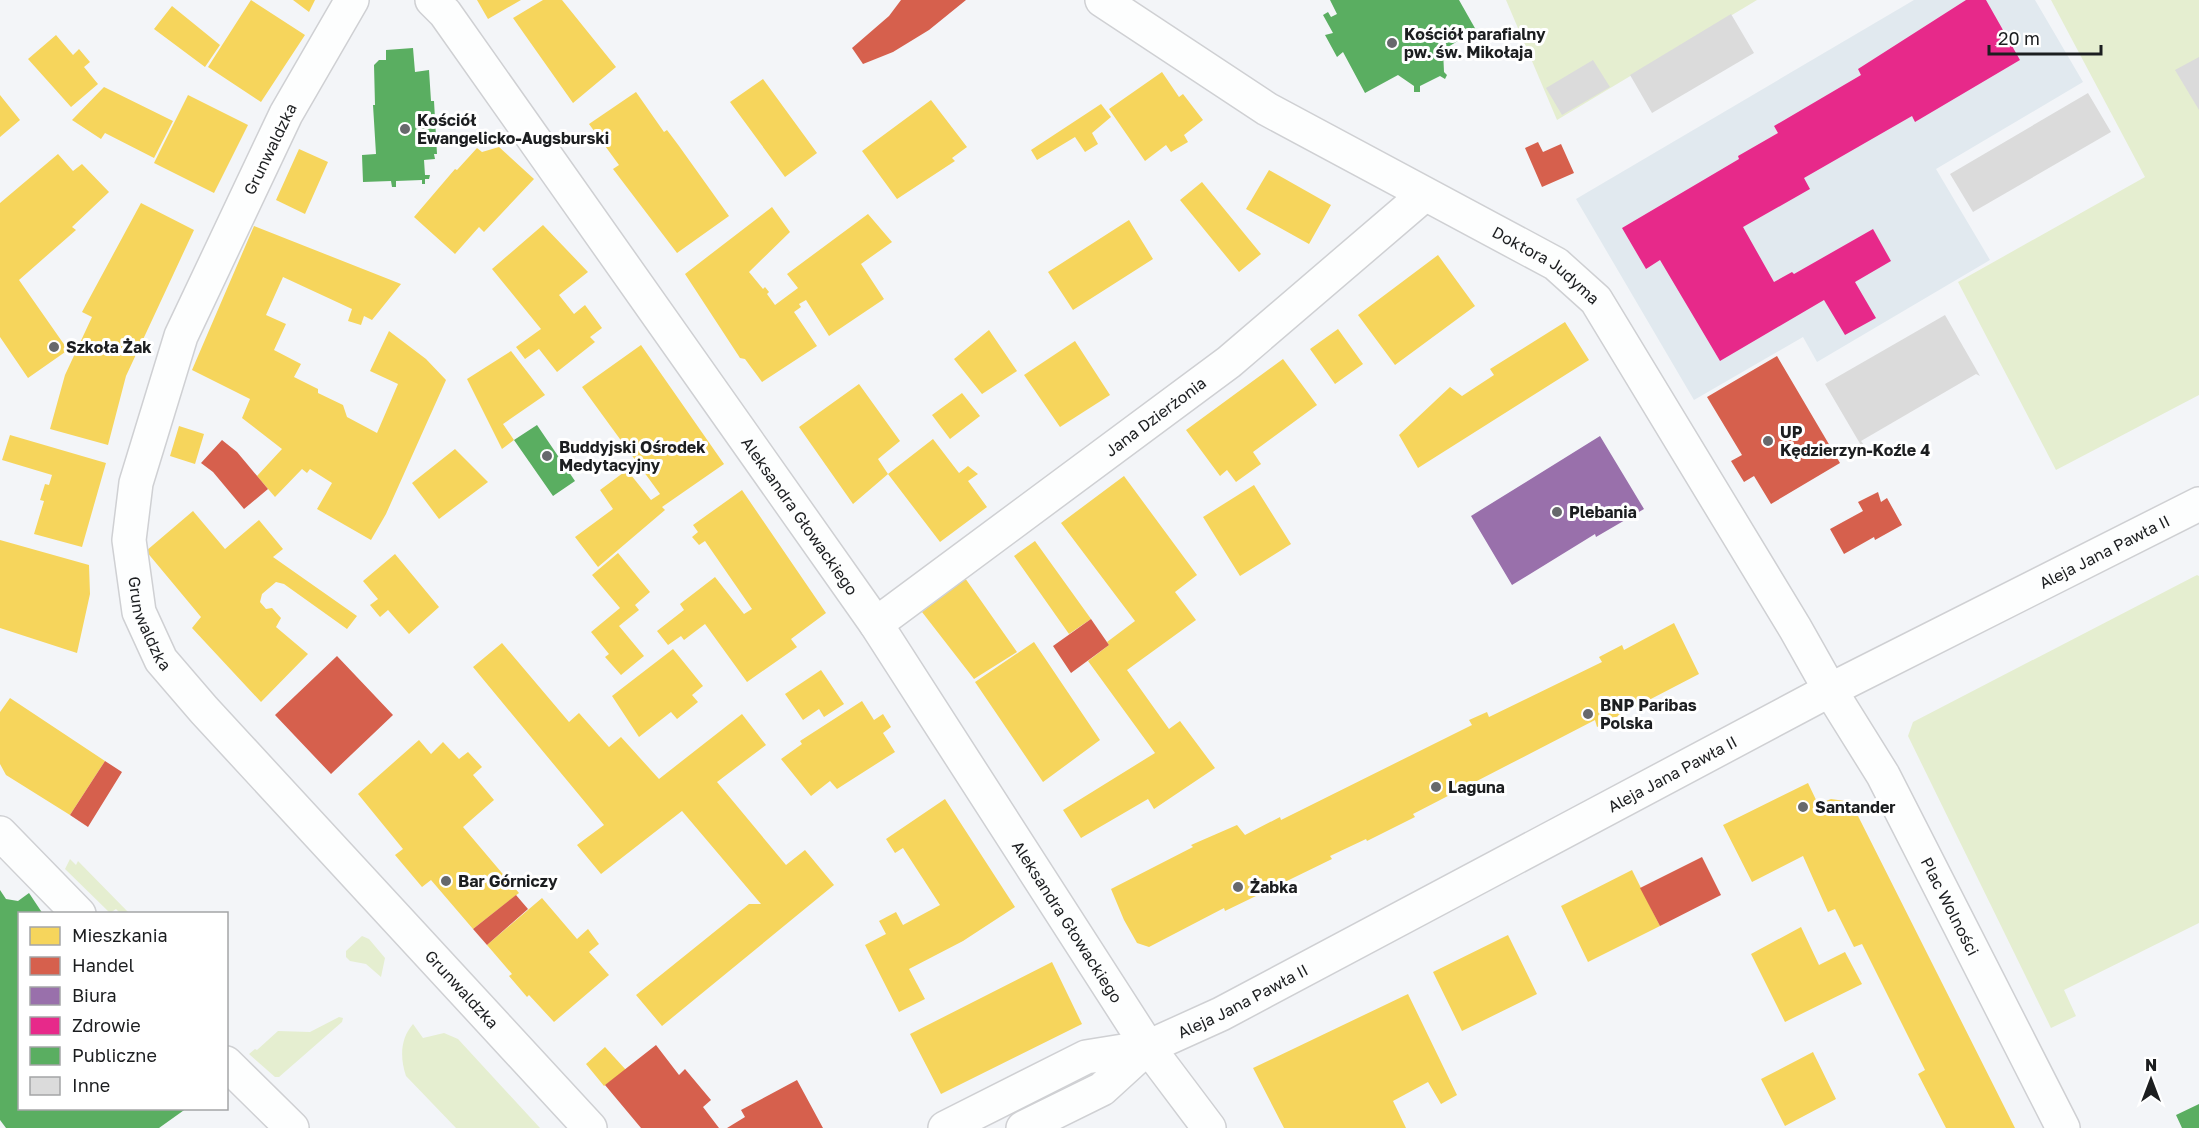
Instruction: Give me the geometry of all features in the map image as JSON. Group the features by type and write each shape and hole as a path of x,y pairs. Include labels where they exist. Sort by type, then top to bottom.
{"street":[{"name":"Grunwaldzka","path":"352,0 285,114 181,336 136,483 129,540 139,612 161,660 182,685 590,1128"},
{"name":"Aleksandra Głowackiego","path":"432,0 446,13 876,624 1148,1047 1209,1128"},
{"name":"Doktora Judyma","path":"1102,0 1267,109 1424,195 1557,264 1596,300 1795,628 1830,690"},
{"name":"Jana Dzierżonia","path":"876,624 1229,362 1424,195"},
{"name":"Aleja Jana Pawła II","path":"945,1128 1086,1057 1148,1047 1232,1009 1830,690 2199,504"},
{"name":"Plac Wolności","path":"1830,690 1883,775 2063,1128"},
{"path":"0,833 78,912"},
{"name":"Aleja Jana Pawła II","path":"1023,1128 1102,1089 1148,1047"},
{"path":"230,1066 286,1122"}],"shaded area":[{"path":"1914,0 2035,0 2083,82 1936,169 1990,260 1817,362 1803,337 1694,400 1576,199"}],"green space":[{"path":"1506,0 1757,0 1557,120"},
{"path":"2051,0 2199,0 2199,395 2056,470 1958,282 2145,177"},
{"path":"2197,575 2199,576 2199,923 2064,990 2076,1016 2051,1028 1908,736 1913,722"},
{"path":"70,859 76,865 78,861 128,912 119,912 116,909 109,912 65,869"},
{"path":"362,936 369,939 385,958 381,977 366,964 350,961 346,957 346,951"},
{"path":"339,1017 343,1018 342,1022 279,1077 275,1077 249,1054 257,1050 278,1031 310,1032"},
{"path":"413,1024 423,1038 444,1033 458,1039 540,1128 456,1128 406,1076 402,1049 403,1042"}],"building: Mieszkania":[{"path":"251,0 305,35 261,102 208,67"},
{"path":"293,0 315,0 309,12"},
{"path":"477,0 521,0 488,19"},
{"path":"543,0 562,0 616,67 573,103 513,18"},
{"path":"172,6 220,45 205,67 154,29"},
{"path":"56,35 73,55 79,49 90,62 84,67 98,84 71,107 28,59"},
{"path":"1162,72 1179,97 1183,94 1203,120 1184,135 1188,142 1171,152 1166,145 1145,161 1109,109"},
{"path":"763,79 817,153 785,177 730,102"},
{"path":"104,87 173,121 154,158 105,133 101,139 72,120"},
{"path":"636,92 664,132 667,130 679,146 729,216 677,253 613,169 619,165 589,124"},
{"path":"0,95 20,120 0,137"},
{"path":"188,95 248,125 214,193 154,163"},
{"path":"931,100 967,147 952,158 955,161 897,199 862,151"},
{"path":"1101,104 1111,117 1092,133 1098,144 1085,152 1075,137 1037,160 1031,150"},
{"path":"499,147 534,179 484,232 479,227 455,254 414,217 455,169 457,170 477,148 482,152"},
{"path":"299,149 328,162 305,214 276,200"},
{"path":"58,154 73,171 82,164 109,192 72,227 76,230 19,280 68,350 28,378 0,337 0,203"},
{"path":"1269,170 1331,205 1309,244 1246,209"},
{"path":"1202,182 1261,254 1239,272 1180,200"},
{"path":"141,203 194,230 126,376 108,445 50,429 65,375 92,317 82,312"},
{"path":"772,207 790,232 749,272 763,289 765,287 769,292 767,294 775,305 798,288 787,274 868,214 892,242 861,264 884,299 829,336 806,300 799,304 801,307 794,312 817,346 762,382 745,359 740,358 685,274"},
{"path":"1129,220 1153,259 1073,310 1048,272"},
{"path":"543,225 588,272 559,295 574,314 585,305 602,328 590,337 595,342 557,372 539,349 525,359 516,347 541,329 492,269"},
{"path":"254,226 401,284 372,320 364,316 361,325 348,321 352,309 283,277 266,315 286,324 274,350 301,364 294,377 318,389 318,393 343,405 347,417 377,433 398,384 370,371 389,331 426,359 446,380 386,514 371,540 317,509 332,483 310,469 307,473 302,469 275,497 257,476 282,449 242,418 250,399 192,370"},
{"path":"1438,255 1475,306 1395,365 1358,315"},
{"path":"1565,322 1589,360 1418,468 1399,435 1450,387 1462,396 1494,375 1490,369"},
{"path":"1338,329 1363,364 1335,384 1310,349"},
{"path":"989,330 1017,371 982,394 954,359"},
{"path":"1075,341 1110,395 1060,427 1024,375"},
{"path":"641,345 724,464 662,507 665,510 598,567 575,537 613,509 600,490 627,470 651,500 660,494 582,387"},
{"path":"511,351 545,395 503,424 514,440 502,449 467,379"},
{"path":"1283,359 1317,405 1253,452 1261,464 1236,482 1227,470 1220,476 1186,430"},
{"path":"859,384 900,441 878,459 888,474 853,504 799,427"},
{"path":"962,393 980,416 950,439 932,415"},
{"path":"179,426 204,434 195,464 170,456"},
{"path":"10,435 106,463 82,547 34,534 44,501 40,500 45,484 49,485 52,475 2,460"},
{"path":"933,439 959,473 968,466 978,474 968,481 987,507 940,542 888,474"},
{"path":"455,449 488,482 439,519 412,483"},
{"path":"1124,476 1197,575 1175,592 1196,620 1127,670 1169,729 1180,721 1215,768 1154,809 1148,799 1081,838 1063,810 1155,753 1088,661 1109,645 1107,642 1135,621 1061,523"},
{"path":"1254,485 1291,544 1240,576 1203,517"},
{"path":"742,490 826,613 791,639 797,647 747,682 705,624 684,640 681,636 668,645 657,631 684,610 680,604 715,577 744,614 752,609 705,541 699,545 692,537 698,532 693,525"},
{"path":"193,511 225,549 259,520 283,549 273,557 357,616 347,629 284,584 276,582 262,594 260,602 266,609 272,608 281,618 276,627 308,654 261,702 192,628 201,617 146,551"},
{"path":"0,540 89,565 90,594 77,653 0,628"},
{"path":"1035,541 1091,619 1069,634 1014,556"},
{"path":"618,553 650,592 635,605 639,610 619,626 644,656 621,675 605,657 609,654 591,632 620,608 592,575"},
{"path":"395,554 439,607 409,634 388,610 380,617 370,605 378,599 363,581"},
{"path":"965,578 1017,652 974,679 922,612"},
{"path":"1674,623 1699,674 1597,727 1595,720 1413,814 1415,817 1330,856 1332,859 1225,911 1224,908 1149,947 1137,943 1111,889 1193,847 1191,845 1237,825 1245,835 1280,817 1281,820 1472,725 1469,720 1487,712 1489,717 1602,662 1599,657 1622,645 1624,650"},
{"path":"1034,642 1100,740 1043,782 975,682"},
{"path":"502,643 569,722 579,713 609,747 621,737 659,779 742,714 766,745 717,782 786,865 805,850 834,885 662,1026 636,995 749,904 761,904 682,811 601,874 577,845 604,825 473,667"},
{"path":"673,649 703,686 692,695 698,702 677,719 671,712 639,737 612,696"},
{"path":"821,670 844,704 824,717 819,709 803,720 785,694"},
{"path":"10,698 105,761 70,815 6,775 0,764 0,712"},
{"path":"862,701 874,720 883,714 891,727 883,733 895,752 837,789 830,781 811,796 781,759 802,744 800,741"},
{"path":"419,740 431,754 443,742 459,759 468,752 482,767 473,775 494,800 463,827 519,893 473,929 431,880 422,887 395,855 403,849 358,794"},
{"path":"1808,783 1818,804 1831,799 1845,801 1856,812 2015,1128 1946,1128 1918,1074 1925,1070 1862,944 1854,947 1835,909 1828,912 1803,856 1752,882 1723,825"},
{"path":"945,799 1015,907 963,941 909,969 925,999 899,1012 865,945 886,934 879,921 896,912 903,925 940,905 903,848 895,853 886,839"},
{"path":"1632,870 1660,926 1588,962 1561,906"},
{"path":"542,898 577,939 588,929 599,944 589,952 609,975 554,1022 529,995 527,997 509,976 512,974 487,945"},
{"path":"1801,927 1819,965 1845,952 1862,984 1785,1022 1751,954"},
{"path":"1508,935 1537,994 1462,1031 1433,972"},
{"path":"1052,962 1082,1024 941,1094 910,1034"},
{"path":"1408,994 1457,1095 1441,1104 1428,1082 1393,1101 1406,1128 1284,1128 1253,1068"},
{"path":"605,1047 626,1070 604,1086 586,1064"},
{"path":"1813,1052 1836,1099 1785,1126 1761,1079"}],"building: Handel":[{"path":"901,0 966,0 929,30 893,52 863,64 852,48 889,16"},
{"path":"1538,142 1543,152 1561,144 1574,173 1542,187 1525,148"},
{"path":"1777,356 1840,463 1771,504 1754,476 1744,482 1731,461 1742,455 1707,397"},
{"path":"222,440 237,452 268,489 244,509 213,472 201,463"},
{"path":"1878,492 1881,502 1887,498 1902,525 1844,554 1830,529 1863,511 1858,502"},
{"path":"1091,619 1109,645 1071,673 1053,646"},
{"path":"337,656 393,715 331,774 275,715"},
{"path":"105,761 122,772 88,827 70,815"},
{"path":"1702,857 1721,895 1660,926 1640,888"},
{"path":"516,895 528,909 487,945 473,929"},
{"path":"656,1045 679,1075 685,1069 711,1100 703,1107 719,1128 641,1128 605,1085"},
{"path":"797,1080 823,1128 727,1128 745,1117 741,1110"}],"building: Biura":[{"name":"Plebania","path":"1600,436 1644,509 1596,537 1595,534 1512,585 1471,516"}],"building: Zdrowie":[{"path":"1966,0 1986,0 2020,60 1915,122 1912,116 1804,178 1810,189 1743,227 1774,282 1792,272 1794,274 1873,229 1891,261 1855,282 1876,318 1845,335 1824,300 1720,361 1660,260 1646,269 1622,228 1739,159 1738,156 1778,133 1774,126 1861,75 1858,69"}],"building: Publiczne":[{"name":"Kościół parafialny pw. św. Mikołaja","path":"1330,0 1459,0 1476,30 1443,50 1444,72 1447,75 1445,79 1440,76 1420,86 1420,92 1414,92 1414,86 1398,75 1365,93 1343,52 1337,57 1325,35 1333,33 1323,15 1328,12 1331,17 1337,14"},
{"name":"Kościół Ewangelicko-Augsburski","path":"413,48 415,72 429,70 431,101 434,101 437,154 434,154 435,159 424,160 425,175 430,175 429,179 425,179 425,184 422,184 422,180 396,181 396,187 392,187 391,181 363,182 362,155 376,154 373,105 375,105 374,65 379,60 386,60 386,50"},
{"path":"537,425 575,481 553,496 514,440"},
{"path":"0,890 6,899 18,901 29,893 42,912 18,912 18,1110 184,1110 159,1128 6,1128 0,1120"},
{"path":"2199,1104 2199,1128 2182,1128 2176,1115"}],"building: Inne":[{"path":"1731,14 1754,53 1652,113 1630,75"},
{"path":"2199,57 2199,110 2175,70"},
{"path":"1593,60 1610,87 1562,115 1546,88"},
{"path":"2088,93 2111,132 1973,212 1950,174"},
{"path":"1945,315 1980,376 1976,374 1861,441 1864,445 1862,447 1825,384"}],"place":[{"name":"Kościół parafialny pw. św. Mikołaja","path":"1392,43"},
{"name":"Kościół Ewangelicko-Augsburski","path":"405,129"},
{"name":"Szkoła Żak","path":"54,347"},
{"name":"UP Kędzierzyn-Koźle 4","path":"1768,441"},
{"name":"Buddyjski Ośrodek Medytacyjny","path":"547,456"},
{"name":"Plebania","path":"1557,512"},
{"name":"BNP Paribas Polska","path":"1588,714"},
{"name":"Laguna","path":"1436,787"},
{"name":"Santander","path":"1803,807"},
{"name":"Bar Górniczy","path":"446,881"},
{"name":"Żabka","path":"1238,887"}]}
